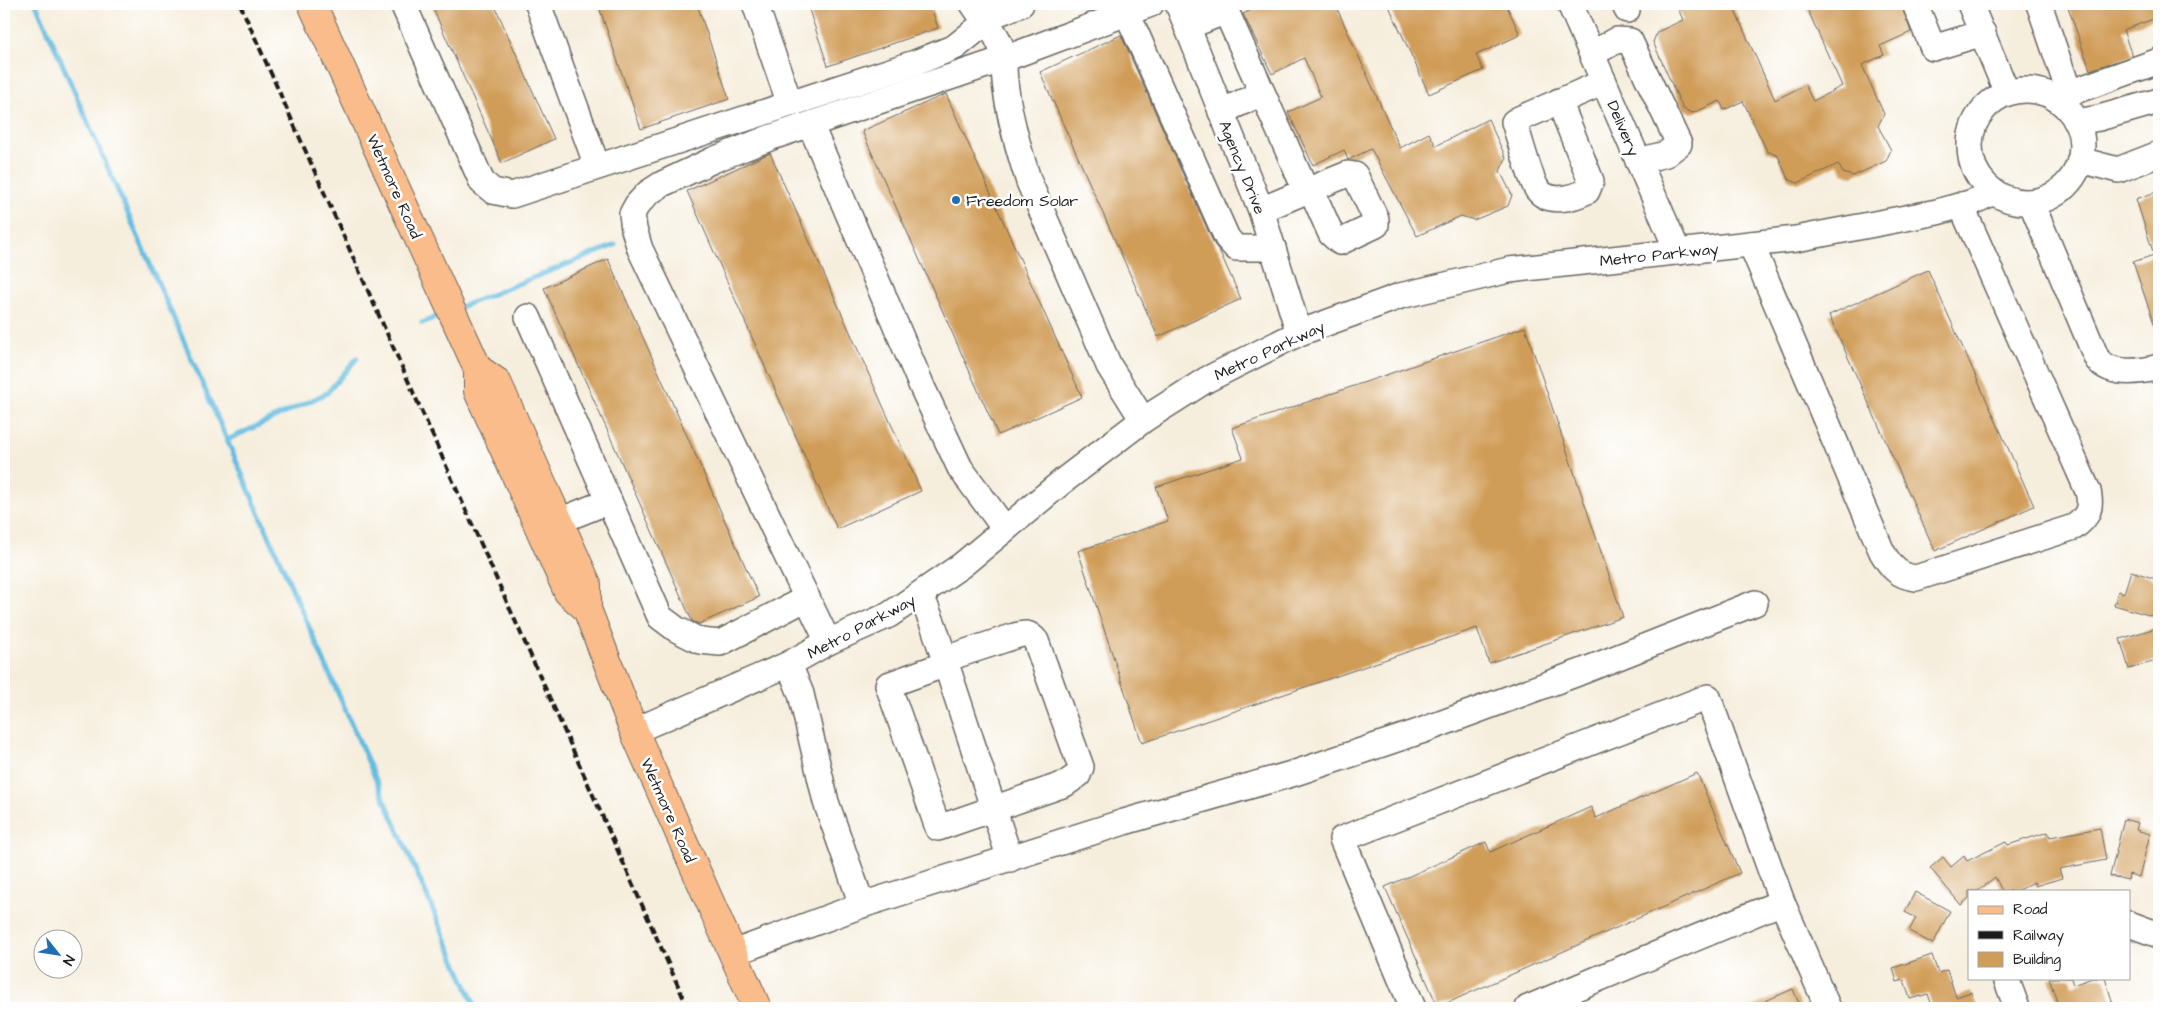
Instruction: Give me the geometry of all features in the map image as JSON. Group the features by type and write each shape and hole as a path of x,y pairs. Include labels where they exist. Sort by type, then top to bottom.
{"main road":[{"name":"Wetmore Road","path":"312,4 478,369 478,391 568,592 587,609"},
{"name":"Wetmore Road","path":"478,369 497,382 587,584 587,609 634,731 757,1008"}],"street":[{"path":"402,4 482,182 493,191 512,195 915,63 954,47 980,12 1006,9 1021,4"},
{"path":"538,4 597,166"},
{"path":"755,4 790,104"},
{"path":"828,642 640,249 632,214 648,193 662,184 713,160 763,140 811,126 846,111 1004,59 1151,4"},
{"name":"Agency Drive","path":"1178,4 1261,210 1299,333"},
{"name":"Delivery","path":"1570,4 1678,252"},
{"path":"1915,4 1933,48 1983,33"},
{"path":"1970,4 2007,93"},
{"path":"2039,4 2062,95 2077,122 2082,138 2080,160 2077,170 2068,184 2055,194 2031,202 2007,200 1993,192 1980,180 1972,164 1969,147 1972,130 1980,114 1992,101 2007,93 2032,91 2062,95 2159,61"},
{"path":"1187,27 1224,7 1262,94 1309,190 1261,210"},
{"path":"980,12 1002,47 1004,59 1003,77 1019,150 1029,182 1109,366 1143,420"},
{"path":"1126,13 1227,238 1236,248 1273,248"},
{"path":"1592,54 1618,40 1630,41 1679,144 1666,154 1638,161"},
{"path":"1559,101 1604,82"},
{"path":"1221,112 1262,94"},
{"path":"2077,122 2099,118 2159,101"},
{"path":"811,126 923,389 960,468 1005,529"},
{"path":"2080,160 2118,170 2159,154"},
{"name":"Metro Parkway","path":"634,731 789,664 828,642 889,615 962,565 1063,481 1143,420 1206,380 1299,333 1400,296 1509,270 1805,238 1961,205 1993,192"},
{"path":"2031,202 2097,359 2102,365 2112,370 2144,371 2159,367"},
{"path":"1751,244 1882,552 1892,568 1900,574 1916,578 2074,528 2082,522 2090,508 2088,491 1961,205"},
{"path":"528,317 660,617 686,635 705,642 720,643 807,598"},
{"path":"559,522 609,501"},
{"path":"920,595 946,662 1010,859"},
{"path":"732,953 862,905 1124,822 1296,773 1412,734 1578,673 1755,603"},
{"path":"1026,633 1031,635 1036,641 1081,768 1078,775 1065,784 994,808 938,828 888,685 1026,633"},
{"path":"789,664 801,694 826,802 862,905"},
{"path":"1413,1008 1342,839 1708,697 1782,902 1828,1008"},
{"path":"1528,1008 1782,902"},
{"path":"2130,924 2159,936"},
{"path":"2007,980 2017,1008"}],"building":[{"path":"431,4 494,4 554,139 502,163"},
{"path":"598,4 697,4 729,99 641,129"},
{"path":"807,4 930,4 938,28 828,66"},
{"path":"1265,4 1335,4 1400,148 1429,133 1436,146 1488,119 1506,158 1500,171 1512,195 1508,206 1474,220 1461,216 1417,236 1371,149 1348,160 1344,150 1313,165 1288,112 1321,97 1304,58 1272,74 1243,14"},
{"path":"1388,4 1506,4 1520,35 1476,55 1483,70 1429,94"},
{"path":"1676,4 1732,4 1775,100 1805,85 1813,101 1842,86 1805,4 1901,4 1911,32 1880,46 1884,55 1862,65 1884,114 1878,126 1891,150 1886,161 1853,176 1843,173 1838,164 1798,183 1788,179 1778,156 1767,151 1743,101 1724,110 1720,101 1693,113 1683,109 1653,42 1657,32 1683,20"},
{"path":"2067,4 2159,4 2159,17 2123,30 2132,56 2090,70"},
{"path":"1121,35 1214,244 1220,252 1241,299 1158,337 1040,72"},
{"path":"946,94 1082,397 998,435 862,131"},
{"path":"770,153 921,491 837,529 687,191"},
{"path":"2159,191 2159,332 2157,332 2133,262 2154,255 2136,199"},
{"path":"608,259 759,597 699,624 692,621 544,288"},
{"path":"1928,270 2034,506 1935,551 1829,315"},
{"path":"1525,327 1623,617 1489,663 1477,628 1142,743 1078,551 1168,521 1156,487 1243,458 1232,428"},
{"path":"2131,571 2159,580 2159,618 2114,605 2118,591 2124,593"},
{"path":"2159,627 2159,660 2129,669 2120,639"},
{"path":"1697,773 1740,873 1438,1007 1385,887 1486,842 1490,852 1591,807 1596,818"},
{"path":"2124,819 2138,823 2136,830 2150,834 2139,877 2129,874 2128,880 2110,876"},
{"path":"2100,828 2106,860 2059,869 2062,878 2035,886 2034,882 2018,890 2002,890 1995,877 1979,890 1968,890 1968,899 1961,905 1930,868 1943,857 1951,867 1964,856 1967,861 2006,842 2008,845 2048,832 2050,837"},
{"path":"1915,892 1950,911 1933,944 1909,931 1916,918 1905,912"},
{"path":"1932,955 1938,973 1947,970 1956,997 1971,992 1977,1008 1930,1008 1932,1006 1928,994 1910,999 1904,980 1897,982 1893,968"},
{"path":"2050,980 2072,980 2073,985 2087,980 2106,980 2113,1004 2102,1008 2059,1008"},
{"path":"1793,989 1801,1008 1749,1008"}],"waterway":[{"path":"36,4 476,1008"},
{"path":"458,308 615,245"},
{"path":"422,323 443,314"},
{"path":"227,440 327,393 357,358"}],"railway":[{"path":"240,4 688,1008"}],"place":[{"name":"Freedom Solar","path":"956,200"}]}
